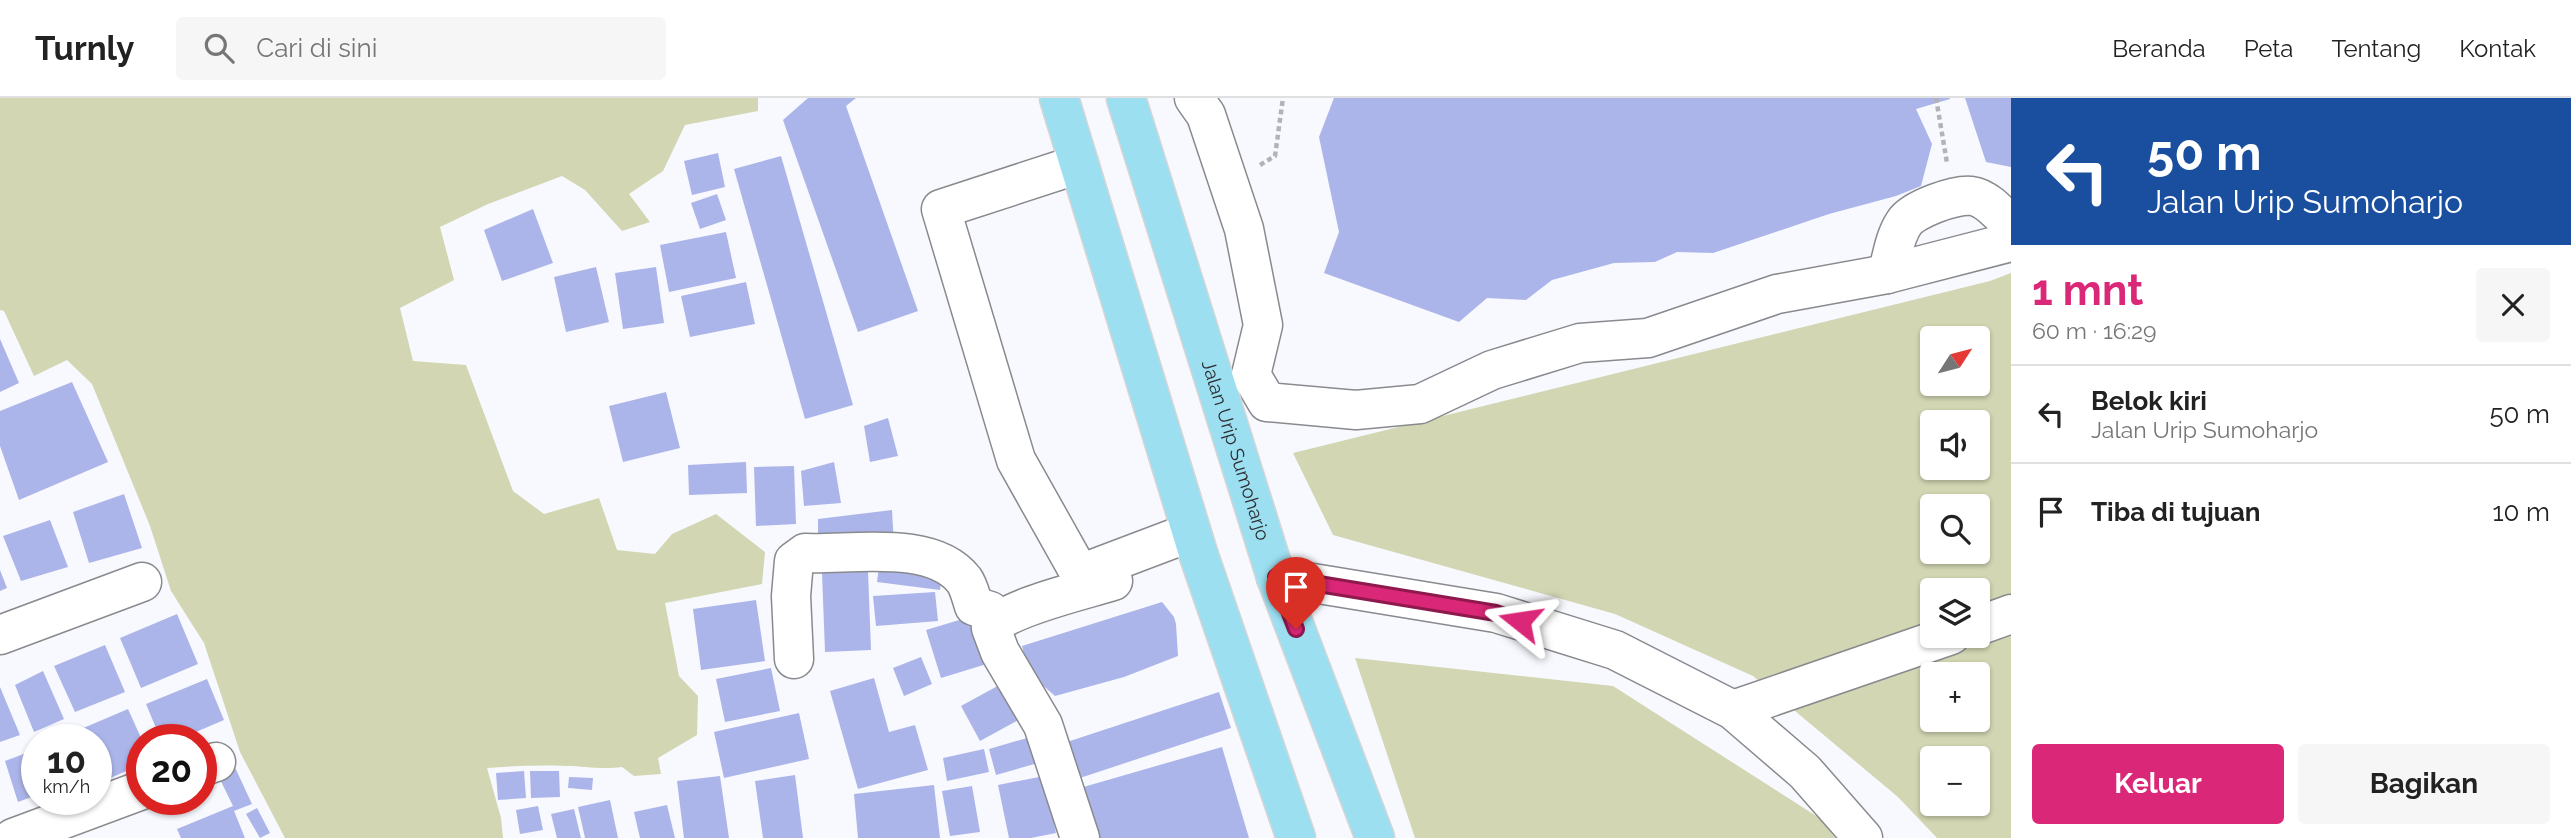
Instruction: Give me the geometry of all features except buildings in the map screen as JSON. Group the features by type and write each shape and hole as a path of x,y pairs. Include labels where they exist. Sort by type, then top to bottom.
{"highway":[{"path":"1059,98 1195,543 1296,838"},
{"name":"Jalan Urip Sumoharjo","path":"1126,98 1245,391 1234,443 1276,577 1375,838"}],"street":[{"path":"1194,98 1206,115 1244,229 1263,325 1245,391 1356,410 1420,404 1492,370 1580,343 1648,338 1777,294 1887,274 2011,242"},
{"path":"1079,164 941,209 1016,460 1080,574 1195,543"},
{"path":"1887,274 1898,233 1916,211 1953,198 1973,196 1998,212 2011,225"},
{"path":"1079,834 1043,725 995,642 991,628 997,620 1195,543"},
{"path":"794,659 792,575 794,561 805,553 903,552 929,556 954,569 966,583 974,606 990,611 997,620"},
{"path":"1276,577 1496,613 1615,650 1733,710 1805,772 1863,838"},
{"path":"0,635 142,582"},
{"path":"1990,622 2011,614"},
{"path":"1733,710 1920,646"},
{"path":"13,838 126,796"}],"path":[{"path":"1229,183 1275,156 1283,98"},
{"path":"1936,98 1953,198"}],"green space":[{"path":"0,98 758,98 758,111 685,125 663,171 629,194 650,222 622,231 585,190 562,176 488,204 440,227 454,280 400,308 413,361 466,365 513,491 544,514 599,498 617,550 655,554 672,534 716,514 765,552 762,584 665,603 679,676 698,696 697,735 658,758 661,774 634,776 622,767 487,768 501,818 503,838 285,838 240,752 204,643 171,591 150,526 92,384 67,360 34,376 4,311 0,310"},
{"path":"2011,273 2011,838 1937,838 1898,797 1753,676 1615,614 1333,535 1293,453 1990,281"},
{"path":"1355,658 1613,686 1821,819 1835,838 1415,838"}],"route":[{"path":"1296,629 1276,577 1496,613 1520,621"}]}
